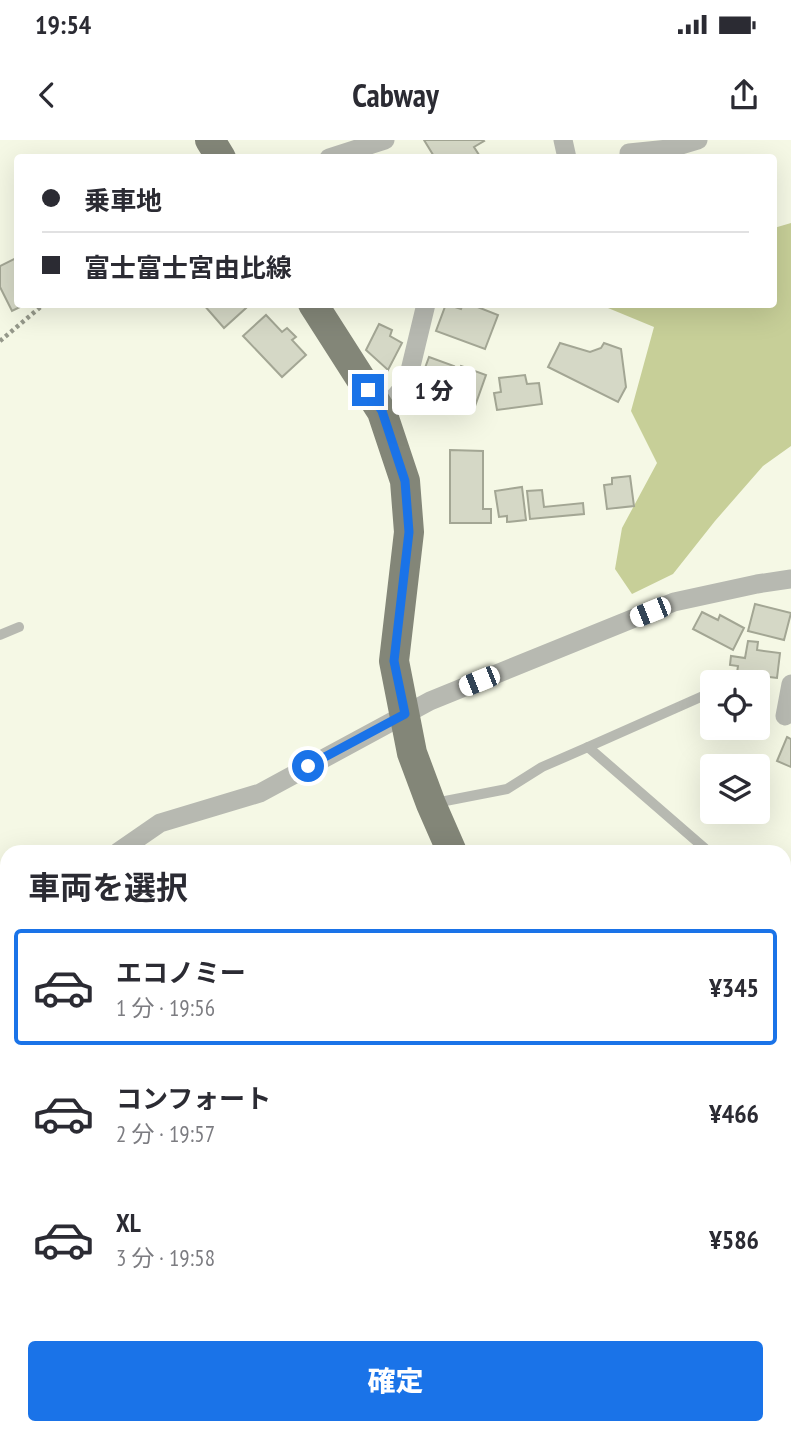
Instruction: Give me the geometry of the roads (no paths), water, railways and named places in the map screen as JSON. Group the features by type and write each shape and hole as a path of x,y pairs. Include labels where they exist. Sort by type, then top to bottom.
{"main road":[{"path":"316,308 382,411 405,481 409,532 394,661 412,753 449,845"}],"street":[{"path":"341,154 385,140"},
{"path":"629,153 668,149 698,140"},
{"path":"382,411 407,383 425,308"},
{"path":"128,845 160,823 260,793 430,701 674,602 791,579"},
{"path":"785,716 791,684"}],"lane":[{"path":"0,635 19,627"},
{"path":"431,804 507,789 542,767 700,697"},
{"path":"588,747 701,845"}]}
